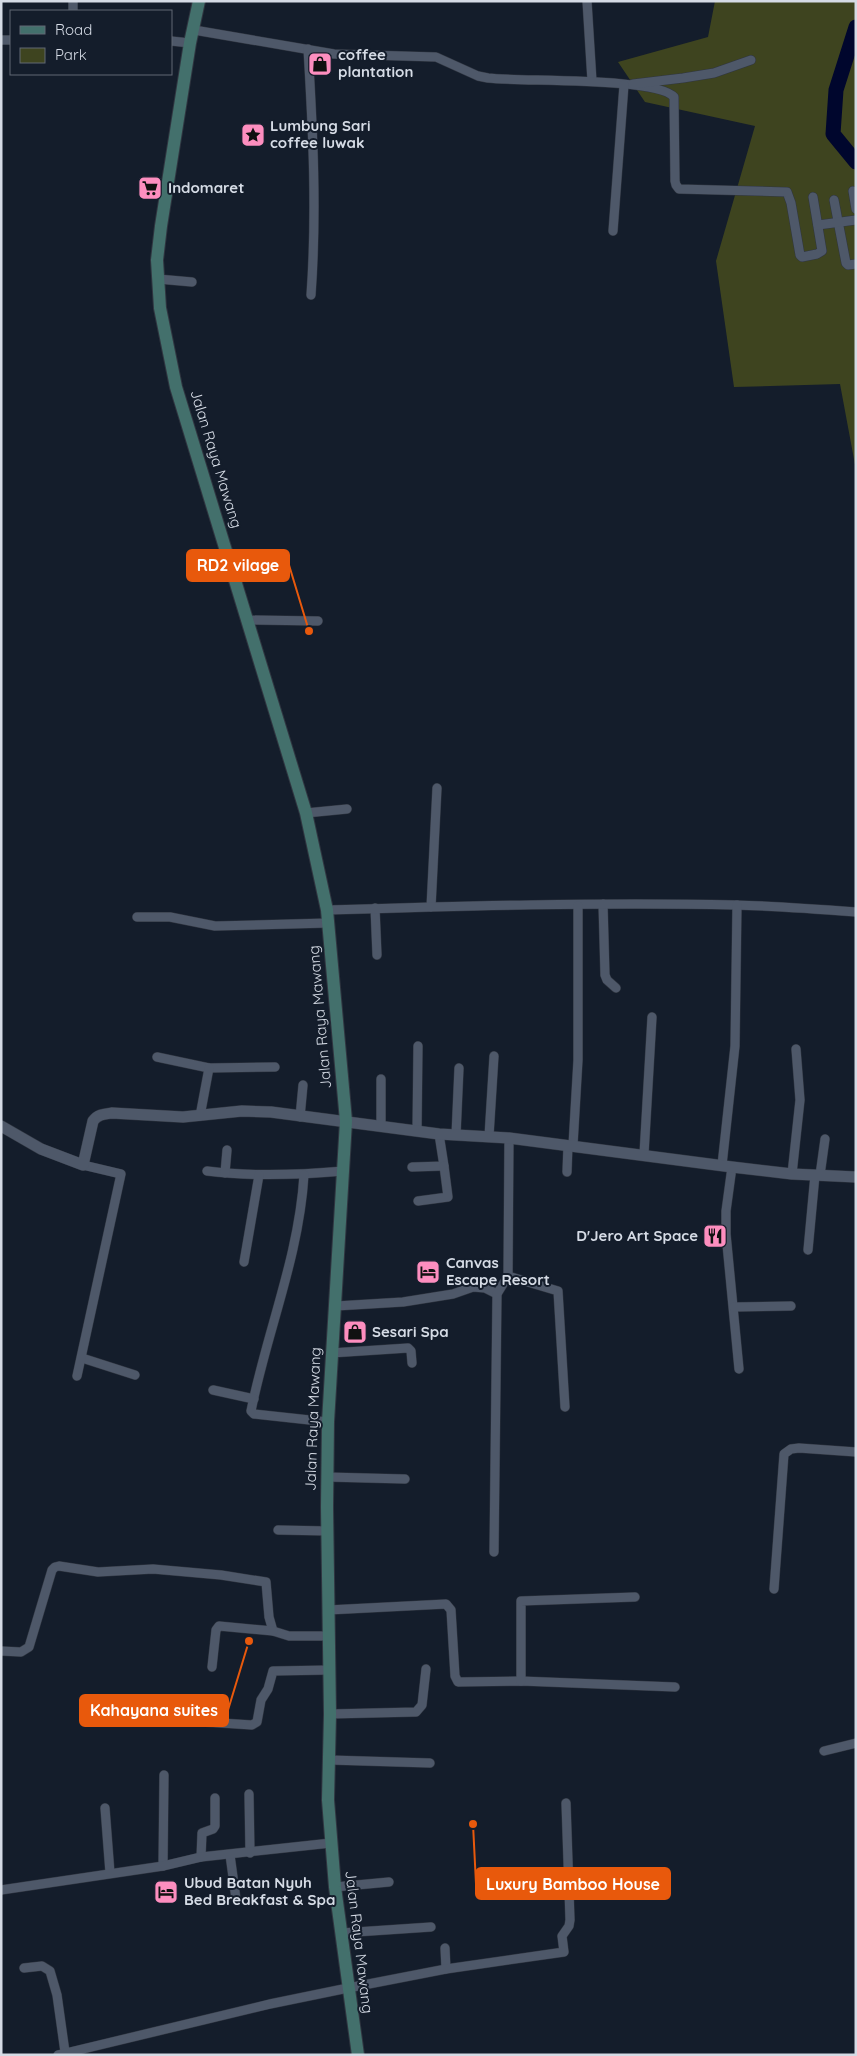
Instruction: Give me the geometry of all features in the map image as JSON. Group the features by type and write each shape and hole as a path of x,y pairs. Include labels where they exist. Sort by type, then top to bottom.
{"main road":[{"name":"Jalan Raya Mawang","path":"199,1 190,43 161,226 157,260 160,308 172,370 246,620 267,681 306,813 327,910 346,1122 328,1422 330,1714 328,1800 335,1887 358,2055"}],"street":[{"path":"587,1 592,81"},
{"path":"194,30 334,54 436,57 478,76 488,78 592,81 667,92 674,97 675,181 680,189 787,192 802,257 822,251 813,197"},
{"path":"172,42 190,43"},
{"path":"308,49 314,148 315,235 311,295"},
{"path":"627,85 714,73 750,60"},
{"path":"613,231 627,85"},
{"path":"853,192 856,209"},
{"path":"834,200 846,263 848,265 856,264"},
{"path":"818,225 856,220"},
{"path":"158,279 192,282"},
{"path":"246,620 318,621"},
{"path":"431,907 437,788"},
{"path":"306,813 347,809"},
{"path":"327,910 603,904 736,905 856,912"},
{"path":"603,904 605,975 607,980 616,988"},
{"path":"736,905 735,1046 727,1166 726,1234 740,1369"},
{"path":"567,1172 578,1060 578,906"},
{"path":"375,908 377,955"},
{"path":"138,917 170,917 214,926 328,923"},
{"path":"644,1154 652,1017"},
{"path":"417,1131 418,1046"},
{"path":"792,1174 800,1100 796,1049"},
{"path":"489,1136 494,1056"},
{"path":"157,1057 209,1068 275,1067"},
{"path":"200,1116 209,1068"},
{"path":"456,1136 459,1068"},
{"path":"380,1079 380,1126"},
{"path":"300,1117 304,1085"},
{"path":"83,1165 93,1121 101,1114 200,1116 242,1111 271,1112 456,1136 509,1138 792,1174 856,1177"},
{"path":"1,1126 41,1149 83,1165 121,1174 77,1376"},
{"path":"418,1201 446,1199 448,1197 438,1134"},
{"path":"494,1552 496,1294 508,1276 509,1138"},
{"path":"808,1250 817,1175 825,1139"},
{"path":"225,1173 227,1150"},
{"path":"412,1167 444,1166"},
{"path":"208,1171 259,1175 304,1175 344,1171"},
{"path":"244,1262 259,1175"},
{"path":"304,1175 302,1207 289,1271 251,1411 254,1414 328,1422"},
{"path":"508,1276 558,1291 565,1408"},
{"path":"336,1306 403,1302 453,1294 473,1287 485,1288 496,1294"},
{"path":"734,1307 791,1306"},
{"path":"331,1352 408,1348 412,1352 412,1363"},
{"path":"82,1358 135,1375"},
{"path":"213,1390 254,1399"},
{"path":"774,1589 784,1454 791,1449 799,1448 856,1452"},
{"path":"327,1477 405,1479"},
{"path":"278,1530 328,1530"},
{"path":"1,1651 21,1652 29,1647 52,1570 59,1566 106,1572 153,1569 221,1575 266,1582 269,1617 273,1631"},
{"path":"521,1681 521,1601 635,1597"},
{"path":"328,1610 446,1604 452,1610 455,1676 458,1682 521,1681 675,1686"},
{"path":"212,1667 216,1630 219,1626 273,1631 289,1636 328,1636"},
{"path":"330,1714 416,1712 422,1705 426,1669"},
{"path":"176,1720 252,1725 257,1722 261,1700 268,1689 273,1671 329,1670"},
{"path":"824,1751 856,1743"},
{"path":"330,1760 430,1763"},
{"path":"162,1866 164,1775"},
{"path":"249,1794 250,1853"},
{"path":"201,1857 202,1834 215,1826 215,1798"},
{"path":"24,1968 42,1966 50,1971 57,1995 62,2053 348,1988 446,1969 565,1951 562,1936 570,1920 566,1803"},
{"path":"105,1808 110,1873"},
{"path":"1,1890 162,1866 201,1857 331,1843"},
{"path":"230,1855 236,1899"},
{"path":"335,1887 389,1882"},
{"path":"341,1933 431,1927"},
{"path":"445,1948 446,1969"}],"green space":[{"path":"715,1 856,1 856,470 840,384 734,387 716,261 755,126 645,102 618,62 708,37"}],"waterway":[{"path":"856,27 836,90 833,134 856,162"}],"place":[{"name":"coffee plantation","path":"320,64"},
{"name":"Lumbung Sari coffee luwak","path":"253,135"},
{"name":"Indomaret","path":"150,188"},
{"name":"RD2 vilage","path":"309,631"},
{"name":"D'Jero Art Space","path":"715,1236"},
{"name":"Canvas Escape Resort","path":"428,1272"},
{"name":"Sesari Spa","path":"355,1332"},
{"name":"Kahayana suites","path":"249,1641"},
{"name":"Luxury Bamboo House","path":"473,1824"},
{"name":"Ubud Batan Nyuh Bed Breakfast & Spa","path":"166,1892"}]}
